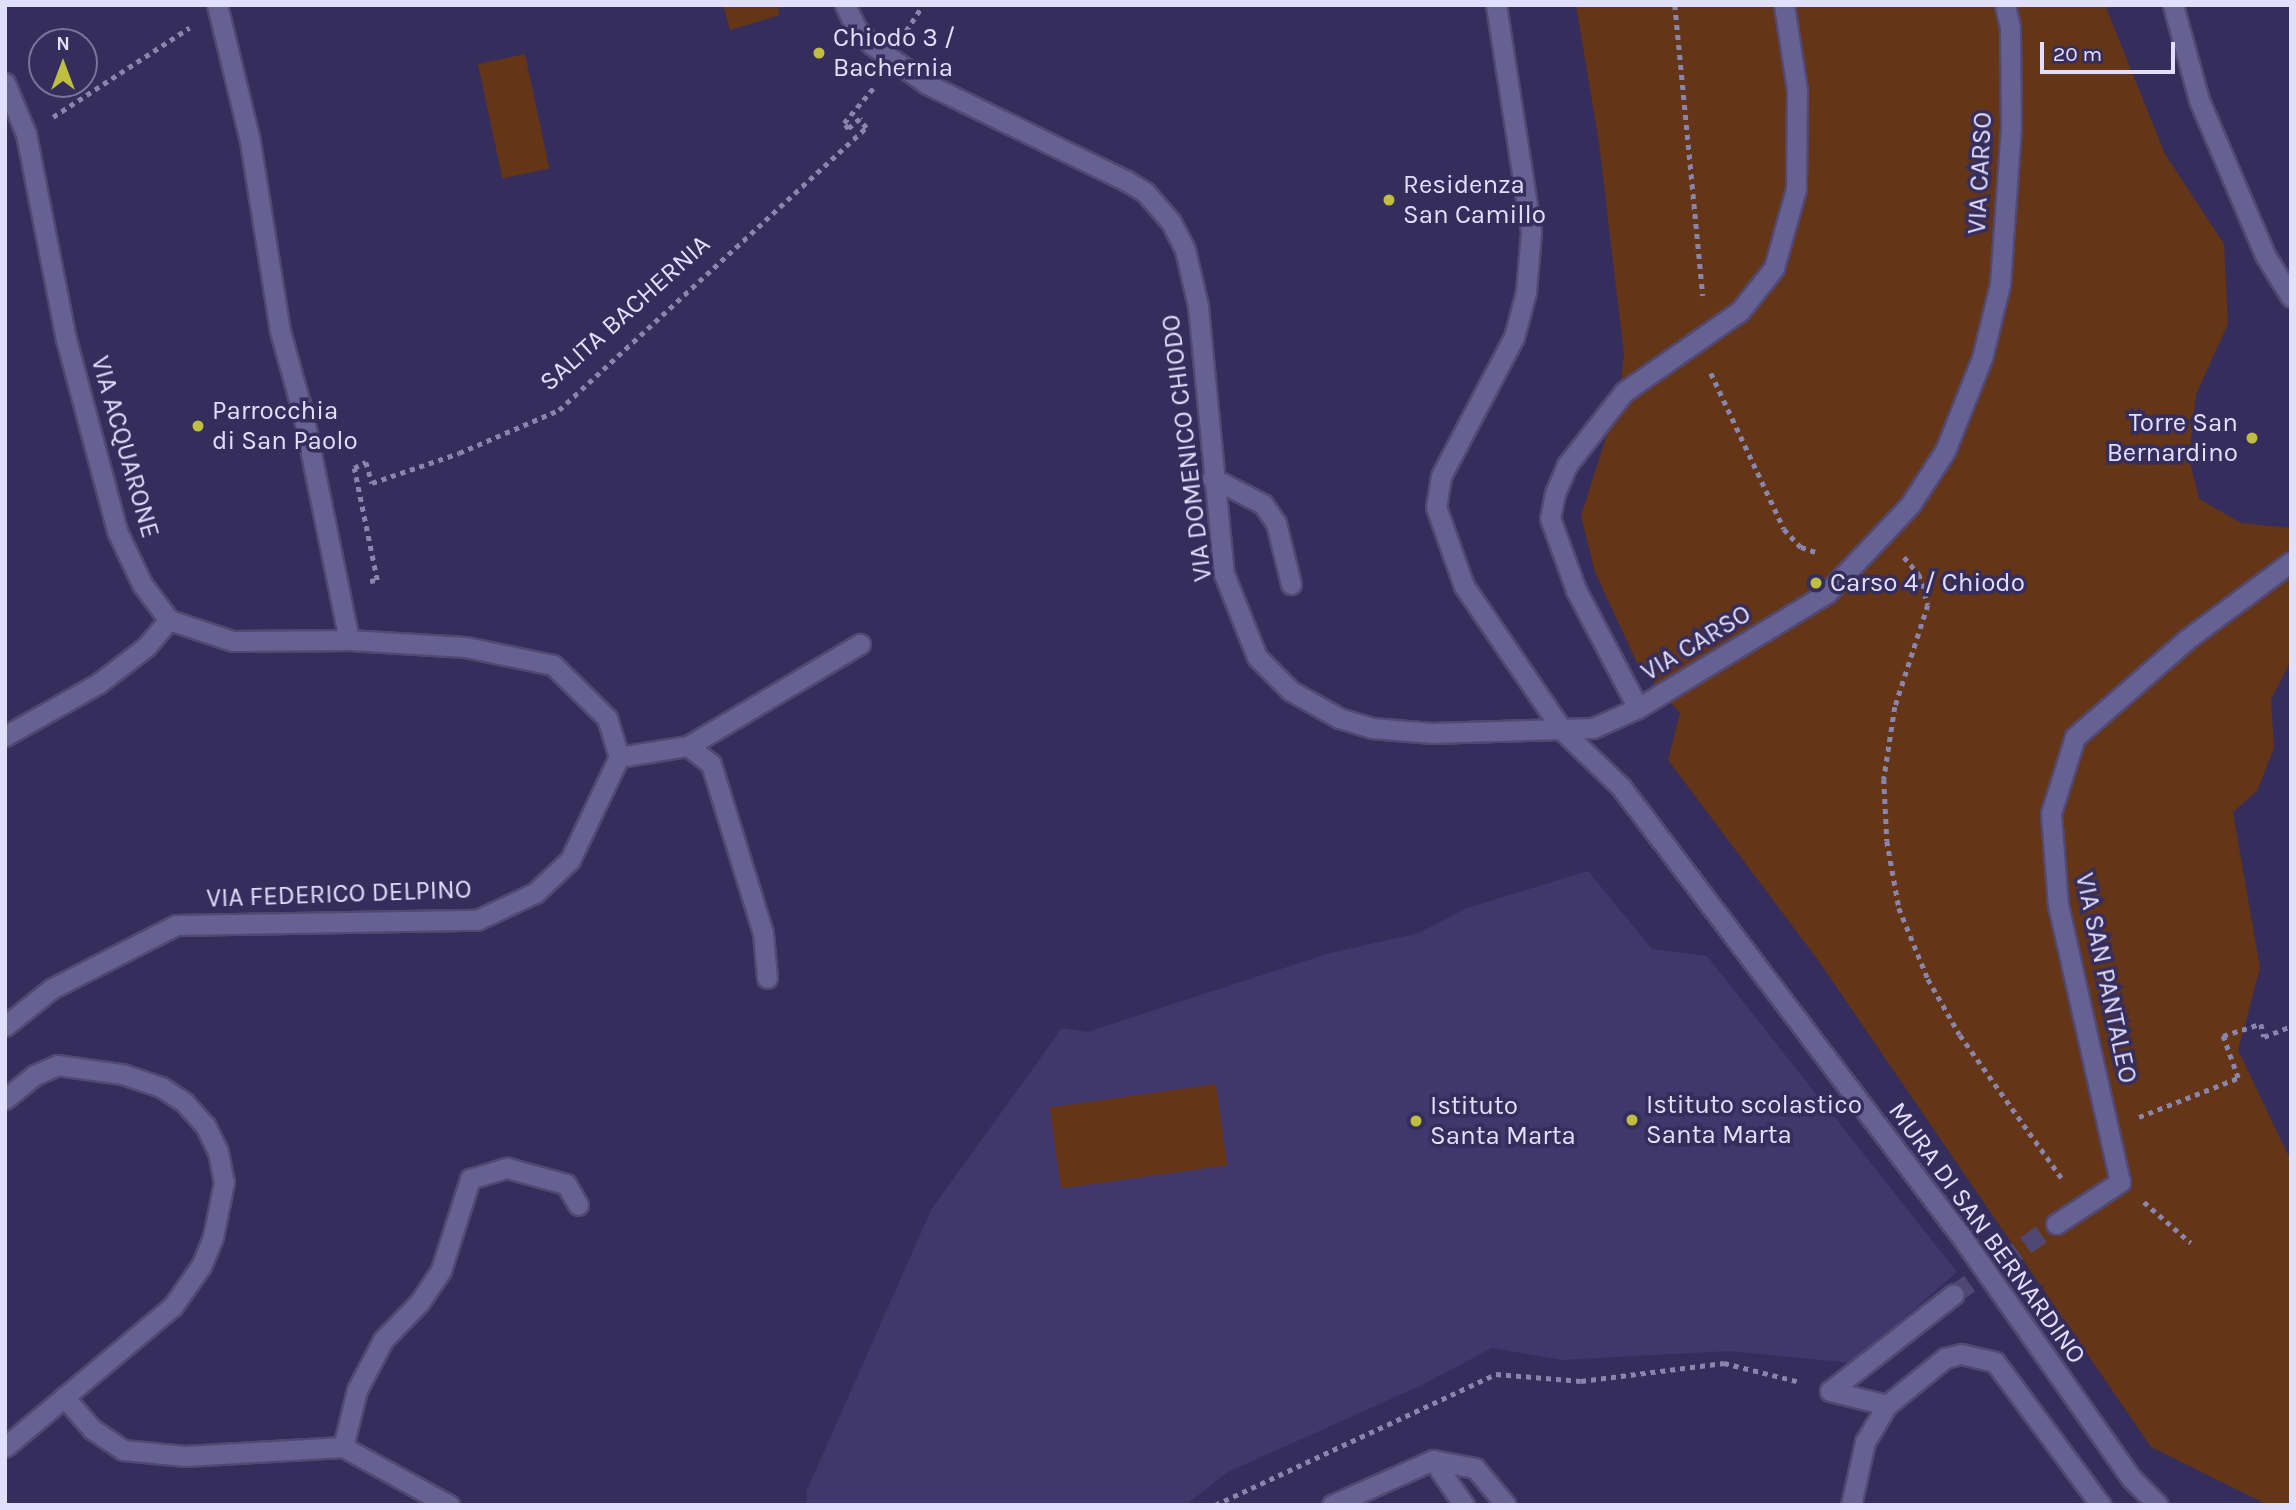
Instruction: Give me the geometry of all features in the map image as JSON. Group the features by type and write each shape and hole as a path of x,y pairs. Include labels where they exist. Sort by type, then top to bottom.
{"street":[{"path":"217,5 250,141 281,331 349,640"},
{"name":"VIA DOMENICO CHIODO","path":"845,5 856,28 888,57 927,84 1125,180 1145,192 1171,222 1185,250 1198,306 1212,478 1224,575 1242,627 1257,657 1291,691 1339,718 1372,728 1432,733 1593,728 1638,708"},
{"name":"MURA DI SAN BERNARDINO","path":"1496,5 1531,232 1526,292 1514,337 1441,476 1436,507 1464,586 1563,731 1621,787 1961,1236 2131,1478 2158,1505"},
{"name":"VIA CARSO","path":"1784,5 1797,90 1796,189 1774,268 1740,311 1615,402 1567,465 1550,518 1576,590 1638,708 1827,593 1910,505 1945,451 1982,358 2000,284 2011,128 2005,5"},
{"path":"2173,5 2199,100 2265,255 2291,297"},
{"name":"VIA ACQUARONE","path":"5,83 26,134 66,339 117,531 142,584 169,620"},
{"path":"1212,478 1263,504 1276,523 1291,584"},
{"name":"VIA SAN PANTALEO","path":"2120,1182 2111,1128 2058,905 2051,813 2075,737 2186,640 2291,562"},
{"path":"5,736 99,683 146,646 169,620 233,640 349,640 465,646 553,664 607,718 619,757 688,746 860,643"},
{"path":"688,746 711,764 763,933 767,978"},
{"name":"VIA FEDERICO DELPINO","path":"5,1026 51,989 176,925 477,920 535,893 570,860 619,757"},
{"path":"5,1099 35,1075 57,1065 122,1074 161,1087 184,1102 205,1125 222,1172 220,1210 213,1237 189,1285 173,1306 5,1447"},
{"path":"343,1447 357,1390 383,1340 419,1303 441,1270 470,1179 507,1168 566,1184 578,1205"},
{"path":"2056,1224 2120,1182"},
{"path":"1830,1391 1954,1294"},
{"path":"1851,1505 1865,1442 1887,1405 1945,1358 1961,1353 1995,1362 2101,1505"},
{"path":"1830,1391 1887,1405"},
{"path":"64,1397 92,1429 123,1450 185,1456 343,1447 438,1503"},
{"path":"1433,1460 1464,1505"},
{"path":"1332,1505 1433,1460 1475,1468 1506,1505"}],"path":[{"path":"900,40 923,5"},
{"path":"1675,5 1703,300"},
{"path":"26,134 189,30 186,18"},
{"name":"SALITA BACHERNIA","path":"338,586 377,580 354,468 366,462 372,483 559,410 866,128 860,119 848,129 844,123 883,74 888,57"},
{"path":"1697,343 1784,529 1801,547 1821,554 1863,555"},
{"path":"1881,536 1919,574 1928,605 1895,707 1884,779 1887,841 1899,908 1928,979 1960,1035 2082,1206"},
{"path":"2111,1128 2238,1078 2223,1036 2261,1024 2264,1037 2291,1026"},
{"path":"2120,1182 2190,1243"},
{"path":"1215,1505 1496,1374 1581,1381 1724,1363 1830,1391"}],"shaded area":[{"path":"723,5 777,5 780,15 730,30"},
{"path":"1576,5 2105,5 2165,154 2224,244 2228,324 2196,394 2189,458 2199,499 2241,523 2291,528 2291,661 2271,699 2274,748 2257,791 2233,812 2260,968 2238,1050 2291,1161 2291,1505 2268,1505 2151,1447 1818,960 1668,760 1680,713 1639,667 1595,572 1581,516 1619,396 1624,355 1599,143"},
{"path":"525,54 549,168 502,178 478,64"},
{"name":"Istituto Santa Marta","path":"1588,871 1652,949 1707,956 1957,1272 1852,1363 1730,1351 1561,1360 1492,1348 1424,1384 1226,1473 1186,1505 806,1505 807,1490 931,1210 1062,1028 1087,1032 1330,953 1419,933 1467,908"},
{"path":"1216,1084 1227,1165 1061,1189 1050,1107"}],"tunnel":[{"path":"1954,1294 2056,1224"}],"place":[{"name":"Chiodo 3 / Bachernia","path":"819,53"},
{"name":"Residenza San Camillo","path":"1389,200"},
{"name":"Parrocchia di San Paolo","path":"198,426"},
{"name":"Torre San Bernardino","path":"2252,438"},
{"name":"Carso 4 / Chiodo","path":"1816,583"},
{"name":"Istituto scolastico Santa Marta","path":"1632,1120"},
{"name":"Istituto Santa Marta","path":"1416,1121"}]}
